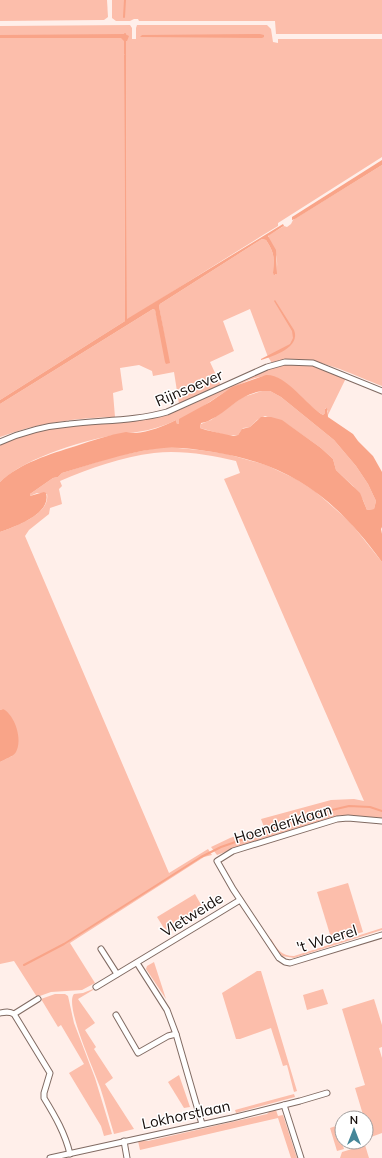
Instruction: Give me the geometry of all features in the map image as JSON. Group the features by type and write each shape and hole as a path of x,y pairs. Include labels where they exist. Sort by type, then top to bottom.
{"street":[{"name":"Rijnsoever","path":"0,442 33,430 48,427 131,419 167,412 267,367 285,362 313,363 382,391"},
{"name":"Hoenderiklaan","path":"217,861 233,851 337,819 348,818 382,822"},
{"name":"Vletweide","path":"96,987 240,900 217,861"},
{"name":"'t Woerel","path":"240,900 279,958 285,962 290,963 382,935"},
{"path":"102,949 117,974"},
{"path":"137,963 167,1010 176,1034 202,1124"},
{"path":"14,1014 38,999"},
{"path":"0,1013 6,1011 14,1014 50,1073 44,1098 60,1125 67,1141 70,1154"},
{"path":"116,1015 138,1053 168,1036 176,1034"},
{"name":"Lokhorstlaan","path":"50,1158 284,1105 327,1093"},
{"path":"284,1105 300,1158"},
{"path":"124,1141 127,1158"}],"shaded area":[{"path":"0,0 107,0 108,17 104,20 0,21"},
{"path":"112,0 382,0 382,34 276,34 275,21 139,21 138,19 134,19 130,21 116,21 112,18"},
{"path":"130,25 132,28 132,39 136,39 137,25 267,25 271,29 273,42 278,43 278,39 382,39 382,157 278,223 278,226 127,320 126,53 124,54 125,321 0,400 0,26"},
{"path":"125,34 129,36 127,41 124,41 121,38 0,38 0,35"},
{"path":"142,35 264,35 264,37 140,37"},
{"path":"126,53 127,319 283,224 284,226 268,236 276,250 277,274 274,275 273,273 274,259 271,249 266,240 262,239 160,304 159,306 170,363 166,364 165,362 155,310 153,309 0,404 0,400 125,321 124,55"},
{"path":"382,160 382,165 292,220 292,217"},
{"path":"382,165 382,386 328,365 314,362 286,360 272,363 268,357 250,309 223,321 234,351 210,362 221,386 179,404 174,372 153,376 152,371 139,365 120,368 123,390 113,393 115,417 57,422 28,428 0,437 0,404 153,309 155,310 169,363 159,306 160,304 262,239 266,240 271,249 274,259 273,273 276,275 276,255 268,238 269,235 284,226 287,227 293,220"},
{"path":"275,300 294,330 294,341 285,350 261,360 290,344 293,338 292,331 274,301"},
{"path":"286,364 317,366 346,378 327,417 328,411 325,408 325,413 323,415 289,386 277,378 267,376 255,378 212,400 180,424 177,424 176,420 152,429 110,436 76,444 26,464 0,482 0,445 11,440 34,432 58,427 120,422 163,415 188,406 234,383 271,368"},
{"path":"266,375 281,379 323,415 325,413 325,409 327,408 328,417 353,434 373,456 382,472 382,562 365,540 329,503 310,488 289,475 266,465 241,458 184,448 162,448 131,453 62,473 30,494 30,496 44,492 46,493 46,500 38,513 14,527 0,532 0,482 17,469 46,456 101,438 126,432 135,433 146,431 176,420 177,424 179,424 179,419 210,402 232,387","holes":["270,391 281,397 334,440 356,466 368,484 376,501 374,509 367,510 360,493 336,470 333,459 321,448 282,420 271,417 261,417 250,427 242,429 238,435 233,436 200,428 201,423 217,416 240,399 254,393"]},
{"path":"262,391 270,391 281,397 334,440 356,466 368,484 376,501 374,509 367,510 363,500 353,486 336,470 333,459 321,448 287,424 265,416 257,420 250,427 243,428 238,435 229,436 200,428 201,424 211,420 243,397"},
{"path":"157,448 178,448 227,454 266,465 296,479 316,492 350,522 382,562 382,818 341,815 247,844 217,855 211,847 230,838 264,827 261,819 331,800 354,799 364,801 224,479 240,473 236,461 196,454 175,452 154,453 130,457 106,464 60,481 62,486 59,489 62,504 50,508 49,514 29,530 25,536 169,873 208,849 212,855 204,857 70,943 95,983 82,990 51,992 37,997 14,961 0,964 0,762 12,756 3,709 0,710 0,532 30,519 38,513 47,501 47,494 37,493 30,496 30,494 62,473 116,456"},
{"path":"3,709 11,717 17,728 19,741 15,754 0,762 0,710"},
{"path":"348,883 363,932 332,941 317,892"},
{"path":"195,894 204,910 167,933 157,917"},
{"path":"382,928 382,930 294,958 282,956 269,940 271,939 277,949 286,955 294,956"},
{"path":"154,962 166,999 146,969 147,966"},
{"path":"257,971 261,971 297,1091 294,1092 287,1065 283,1066 271,1028 236,1039 222,993"},
{"path":"93,989 78,999 95,1023 85,1030 96,1047 94,1049 113,1078 105,1084 134,1129 114,1134 100,1087 81,1039 73,1011 72,1001 74,994 83,993"},
{"path":"323,989 328,1004 307,1010 303,995"},
{"path":"55,994 65,994 68,996 74,1023 95,1078 112,1134 104,1136 101,1126 69,1073 84,1064 61,1025 58,1027 41,999"},
{"path":"374,999 382,1025 382,1047 379,1048 382,1058 382,1133 374,1136 374,1110 362,1110 355,1088 365,1085 342,1009"},
{"path":"179,1075 190,1107 184,1108 168,1082"},
{"path":"294,1094 295,1097 236,1113 235,1110"},
{"path":"276,1110 278,1116 283,1115 297,1158 291,1158 278,1118 140,1150 138,1141 148,1141 267,1114"},
{"path":"334,1127 334,1141 330,1128"},
{"path":"349,1150 367,1150 369,1158 340,1158 342,1152"}],"waterway":[{"path":"124,17 125,0"},
{"path":"125,34 125,54"},
{"path":"24,965 64,944 201,857 221,847 319,813 349,806 370,807 382,811"}]}
